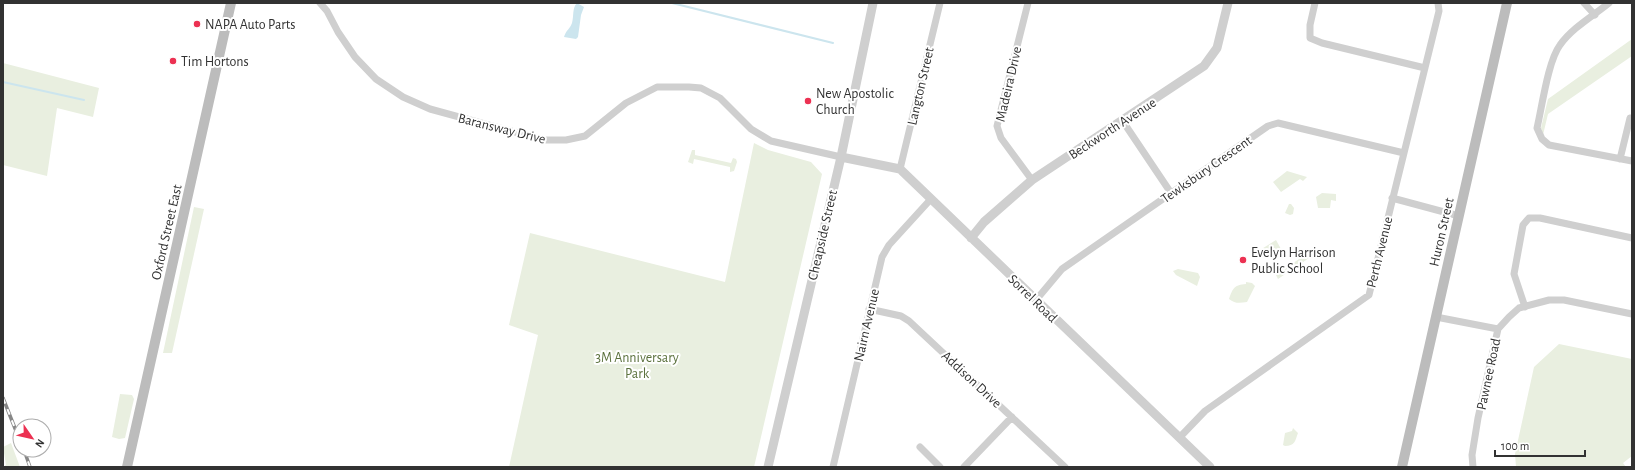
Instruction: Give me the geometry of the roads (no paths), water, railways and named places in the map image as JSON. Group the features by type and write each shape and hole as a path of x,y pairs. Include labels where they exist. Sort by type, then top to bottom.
{"main road":[{"name":"Oxford Street East","path":"127,467 231,3"},
{"name":"Huron Street","path":"1402,467 1507,3"}],"street":[{"name":"Baransway Drive","path":"320,3 327,11 338,32 355,57 376,79 403,97 430,109 544,140 566,140 585,136 626,103 657,87 701,88 720,98 750,129 771,140 841,157"},
{"name":"Cheapside Street","path":"768,467 841,157 873,3"},
{"name":"Langton Street","path":"900,169 940,3"},
{"name":"Madeira Drive","path":"1028,3 997,126 1001,138 1032,180"},
{"name":"Beckworth Avenue","path":"970,238 984,222 1032,180 1204,66 1217,48 1228,3"},
{"path":"1315,3 1310,25 1310,38 1322,43 1425,68"},
{"name":"Perth Avenue","path":"1180,437 1205,411 1369,295 1439,11 1438,3"},
{"path":"1584,3 1595,15"},
{"path":"1609,3 1570,33 1559,45 1553,58 1537,128 1542,139 1549,145 1632,161"},
{"path":"1620,159 1630,118"},
{"path":"1122,120 1171,193"},
{"name":"Tewksbury Crescent","path":"1036,300 1062,269 1268,126 1278,123 1404,153"},
{"path":"841,157 900,169"},
{"name":"Sorrel Road","path":"900,169 930,200 1210,467"},
{"path":"1392,198 1459,216"},
{"name":"Nairn Avenue","path":"832,467 882,257 889,245 930,200"},
{"path":"1525,307 1514,274 1523,225 1530,218 1540,218 1632,238"},
{"name":"Pawnee Road","path":"1473,467 1472,455 1478,418 1498,329 1519,308 1549,300 1564,300 1632,314"},
{"name":"Addison Drive","path":"870,309 901,316 909,321 1065,467"},
{"path":"1436,317 1498,329"},
{"path":"964,467 1012,417"},
{"path":"920,447 940,467"}],"water":[{"path":"577,3 584,7 581,15 578,37 576,39 564,37 572,23 575,5"}],"waterway":[{"path":"672,3 833,43"},
{"path":"3,82 84,100"}],"railway":[{"path":"3,398 12,421"},
{"path":"27,458 30,467"}],"place":[{"name":"NAPA Auto Parts","path":"197,24"},
{"name":"Tim Hortons","path":"173,61"},
{"name":"New Apostolic Church","path":"808,101"},
{"name":"Evelyn Harrison Public School","path":"1243,260"}],"park label":[{"name":"3M Anniversary Park","path":"637,366"}]}
